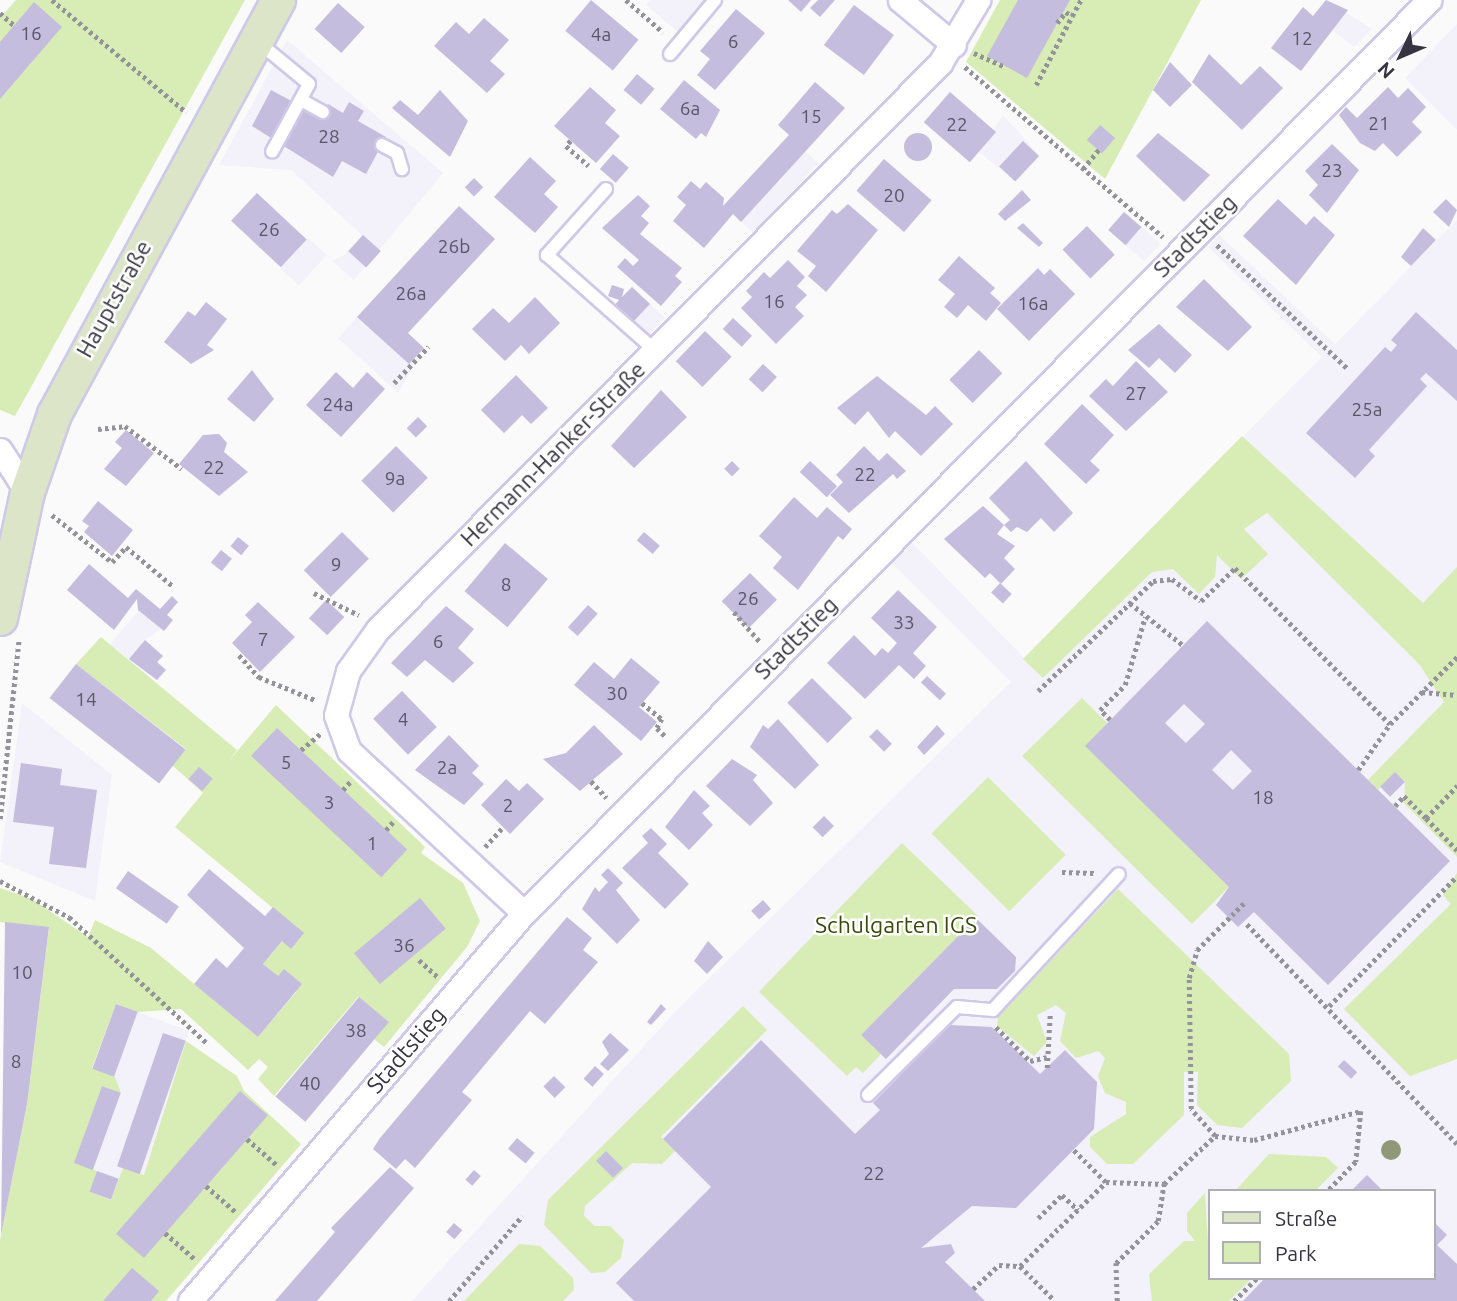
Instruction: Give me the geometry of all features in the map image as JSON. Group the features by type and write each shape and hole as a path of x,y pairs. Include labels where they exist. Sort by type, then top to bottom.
{"main road":[{"name":"Hauptstraße","path":"10,622 35,503 71,378 278,0"}],"street":[{"path":"900,0 954,45"},
{"name":"Hermann-Hanker-Straße","path":"336,715 348,671 378,629 656,351 954,45 978,0"},
{"name":"Stadtstieg","path":"190,1301 524,913 1429,0"},
{"path":"0,450 35,503"},
{"path":"336,715 349,751 524,913"}],"lane":[{"path":"674,49 715,0"},
{"path":"257,41 309,84 272,152"},
{"path":"301,100 323,112"},
{"path":"383,145 397,153 402,169"},
{"path":"606,189 547,255 656,351"},
{"path":"868,1095 957,1007 993,1010 1119,874"}],"path":[{"path":"52,0 179,107"},
{"path":"626,0 674,49"},
{"path":"1036,85 1081,0"},
{"path":"1058,23 1066,12 1072,16"},
{"path":"0,13 14,25"},
{"path":"954,45 1006,67"},
{"path":"954,45 960,63 1180,251"},
{"path":"571,141 566,146 589,166"},
{"path":"1083,169 1099,149"},
{"path":"1200,230 1348,369"},
{"path":"394,383 428,347"},
{"path":"98,429 125,426 182,469"},
{"path":"35,503 60,517 112,562 126,547 174,587"},
{"path":"1038,691 1153,581 1172,579 1200,601 1235,568 1390,724"},
{"path":"314,593 357,619"},
{"path":"1130,603 1184,646"},
{"path":"734,612 776,658"},
{"path":"1110,720 1100,710 1125,685 1145,617"},
{"path":"0,819 10,622"},
{"path":"239,655 259,677 300,688 336,715"},
{"path":"1358,770 1390,724 1457,657"},
{"path":"1422,692 1457,695"},
{"path":"642,703 662,719 657,728 682,754"},
{"path":"1426,818 1457,786"},
{"path":"1395,806 1404,796 1457,850"},
{"path":"489,842 503,827"},
{"path":"1329,1006 1457,876"},
{"path":"0,881 69,917 207,1043"},
{"path":"1244,902 1197,950 1189,978 1191,1109 1215,1136 1254,1140 1361,1111 1356,1162 1330,1189"},
{"path":"1247,924 1329,1006 1457,1144"},
{"path":"993,1010 995,1026 1030,1061 1047,1057"},
{"path":"1047,1068 1050,1014"},
{"path":"1117,1301 1116,1264 1158,1221 1164,1184 1215,1136"},
{"path":"247,1139 294,1180"},
{"path":"1074,1150 1106,1182 1164,1184"},
{"path":"1020,1266 1106,1182"},
{"path":"206,1186 254,1227"},
{"path":"1038,1218 1062,1195 1078,1210"},
{"path":"449,1301 522,1216"},
{"path":"165,1233 213,1275"},
{"path":"973,1289 999,1265 1020,1266 1055,1301"},
{"path":"1234,1301 1255,1280"}],"shaded area":[{"path":"650,0 705,0 678,32 646,5"},
{"path":"1326,0 1372,29 1354,47 1314,16"},
{"path":"1457,24 1457,130 1405,78"},
{"path":"287,40 443,173 354,280 331,260 342,257 362,235 291,170 219,165"},
{"path":"1003,115 1039,156 1015,181 979,152"},
{"path":"789,136 818,163 753,233 724,205"},
{"path":"1124,212 1160,243 1144,262 1108,230"},
{"path":"1457,220 1457,1301 412,1301 675,1012 1011,682 892,563 912,543 1024,658 1322,357 1208,247 1219,235 1335,344"},
{"path":"308,238 327,255 299,285 281,268"},
{"path":"632,287 665,318 648,336 615,305"},
{"path":"372,300 424,348 398,393 338,338"},
{"path":"148,599 173,620 145,640 163,656 147,674 110,644"},
{"path":"22,703 112,775 95,901 0,862"},
{"path":"116,1004 189,1031 144,1175 123,1168 111,1200 89,1192 75,1163 102,1086 121,1092 92,1069"}],"green space":[{"path":"16,0 245,0 15,416 0,410 0,18"},
{"path":"1000,0 1201,0 1105,179 966,62"},
{"path":"1242,436 1423,603 1457,567 1457,857 1404,803 1405,782 1395,773 1378,790 1368,780 1444,702 1419,664 1267,513 1244,529 1268,554 1241,579 1217,555 1215,577 1199,594 1173,569 1152,572 1043,678 1023,659"},
{"path":"101,637 237,750 228,762 276,705 425,847 421,853 463,883 480,921 467,947 384,1047 374,1039 388,1022 358,997 274,1096 258,1079 268,1067 259,1059 248,1070 181,1009 138,1012 116,1004 92,1068 115,1077 121,1093 102,1086 75,1162 97,1171 90,1192 111,1200 123,1168 144,1175 186,1041 237,1076 244,1091 301,1144 166,1301 0,1301 0,1240 27,1104 49,928 0,922 0,888 32,899 88,937 95,920 151,948 258,1037 296,992 263,964 282,941 291,948 303,933 175,827 203,793 172,765 186,749 76,664"},
{"path":"1082,698 1107,723 1086,746 1229,887 1192,924 1022,756"},
{"path":"988,777 1066,855 1009,911 931,834"},
{"name":"Schulgarten IGS","path":"902,843 978,916 861,1035 881,1054 863,1073 856,1067 847,1076 759,992"},
{"path":"1457,873 1457,1059 1410,1076 1344,1009 1451,904 1443,895"},
{"path":"1118,889 1289,1054 1291,1081 1242,1128 1217,1125 1197,1105 1198,1072 1184,1072 1184,1115 1133,1164 1107,1164 1090,1147 1090,1137 1126,1114 1126,1102 1105,1093 1098,1076 1105,1058 1098,1051 1076,1058 1060,1041 1066,1013 1056,1005 1037,1015 1047,1042 1034,1056 997,1026 998,1017"},
{"path":"743,1006 767,1030 661,1137 675,1151 662,1164 632,1163 585,1206 584,1216 595,1226 610,1226 624,1240 621,1258 605,1272 591,1273 544,1225 548,1200"},
{"path":"1269,1154 1326,1157 1338,1168 1317,1189 1237,1189"},
{"path":"1205,1193 1208,1280 1250,1280 1229,1301 1152,1301 1149,1274 1184,1241 1195,1241 1187,1231 1187,1213"},
{"path":"519,1244 540,1246 573,1278 574,1290 563,1301 464,1301"}],"building":[{"path":"591,0 638,40 613,70 565,31"},
{"path":"788,0 811,0 801,12"},
{"path":"818,0 835,0 820,17 810,8"},
{"path":"1018,0 1070,0 1027,78 987,56"},
{"path":"1326,0 1348,10 1301,71 1271,48 1303,7 1313,16"},
{"path":"34,2 62,27 0,99 0,42"},
{"path":"338,3 365,27 341,53 315,29"},
{"path":"854,5 894,35 864,75 824,45"},
{"path":"736,9 765,33 715,90 697,75 710,59 700,51"},
{"path":"484,18 509,40 490,61 505,74 487,93 434,46 456,22 469,34"},
{"path":"1209,54 1241,85 1260,66 1283,88 1242,130 1192,82"},
{"path":"1170,62 1192,85 1170,107 1153,90"},
{"path":"637,74 655,89 641,105 624,90"},
{"path":"684,80 720,110 706,137 701,133 696,139 660,109"},
{"path":"815,82 845,108 741,222 733,214 704,248 673,221 686,205 677,197 691,181 700,189 706,182 724,198 723,206 789,135 778,125"},
{"path":"590,87 616,110 605,123 620,136 596,163 554,126"},
{"path":"1388,87 1398,98 1408,88 1426,107 1412,122 1422,132 1397,157 1383,143 1375,151 1360,143 1339,115 1346,107 1357,118"},
{"path":"271,90 321,117 328,104 343,113 349,102 364,111 358,121 386,137 366,174 342,161 333,177 252,126"},
{"path":"440,90 468,121 450,157 392,108 400,100 418,115"},
{"path":"950,92 996,132 970,162 924,122"},
{"path":"1100,125 1115,138 1102,153 1087,140"},
{"path":"918,133 928,137 932,147 928,157 918,161 908,157 904,147 908,137"},
{"path":"1158,133 1210,175 1184,202 1136,156"},
{"path":"1023,141 1039,156 1015,182 999,167"},
{"path":"1332,144 1359,170 1327,213 1309,195 1318,185 1305,171"},
{"path":"613,154 629,168 616,183 600,169"},
{"path":"530,157 556,181 544,194 558,207 535,233 494,197"},
{"path":"884,159 932,200 904,232 856,191"},
{"path":"474,178 483,187 474,196 465,187"},
{"path":"1022,190 1031,200 1005,221 998,214"},
{"path":"257,193 307,239 281,267 231,221"},
{"path":"638,195 650,206 641,216 649,223 640,234 682,268 675,276 682,282 661,306 617,267 625,258 633,266 639,260 602,228"},
{"path":"1278,199 1306,225 1314,216 1335,235 1296,285 1243,236"},
{"path":"1446,199 1457,210 1449,227 1433,212"},
{"path":"848,204 878,230 826,292 808,276 816,266 797,251 832,210 837,214"},
{"path":"459,206 495,239 408,333 424,348 409,364 357,317"},
{"path":"1124,212 1141,227 1126,245 1108,230"},
{"path":"1023,223 1043,243 1039,247 1017,228"},
{"path":"1087,226 1115,255 1090,278 1063,250"},
{"path":"1423,228 1436,240 1411,266 1401,257"},
{"path":"363,235 381,251 366,267 348,251"},
{"path":"959,256 995,288 990,293 1001,303 986,321 968,305 957,318 944,307 955,294 938,280"},
{"path":"788,260 805,277 797,286 807,295 795,307 804,316 776,344 741,308 752,297 746,291 764,272 770,278"},
{"path":"1038,268 1044,275 1050,269 1075,294 1029,341 997,309"},
{"path":"1204,279 1252,327 1228,351 1176,307"},
{"path":"612,285 624,289 622,297 632,287 650,304 633,322 615,305 619,300 608,296"},
{"path":"535,297 560,323 529,354 521,345 505,361 472,329 493,308 509,323"},
{"path":"206,302 227,319 207,345 214,350 191,364 164,342 188,311 195,316"},
{"path":"1416,312 1457,350 1457,401 1426,373 1420,379 1427,386 1369,450 1375,456 1355,478 1306,433 1385,347 1391,352 1397,345 1391,340"},
{"path":"733,318 752,336 742,347 723,329"},
{"path":"1159,324 1192,355 1175,373 1159,358 1149,368 1128,350"},
{"path":"705,331 732,357 702,387 676,361"},
{"path":"979,350 1002,373 973,403 949,380"},
{"path":"1136,361 1168,392 1126,431 1089,396 1106,379 1113,386"},
{"path":"763,364 777,377 763,392 749,379"},
{"path":"252,370 274,399 254,422 227,399"},
{"path":"336,372 353,388 367,372 385,389 341,437 306,405"},
{"path":"516,375 548,408 531,424 522,415 504,433 481,410"},
{"path":"877,376 926,415 935,406 953,424 921,456 895,431 889,438 868,411 855,425 837,408"},
{"path":"661,390 687,417 634,468 611,446"},
{"path":"1082,404 1114,435 1090,461 1100,470 1086,484 1044,444"},
{"path":"418,417 427,426 416,438 407,428"},
{"path":"126,430 154,453 126,486 104,469 122,448 115,442"},
{"path":"219,434 227,443 224,452 248,472 219,496 179,464 203,435"},
{"path":"396,446 428,478 393,512 361,481"},
{"path":"864,446 879,461 887,453 906,471 897,479 893,474 849,513 830,495 843,482 836,475"},
{"path":"732,461 740,469 732,477 724,469"},
{"path":"810,461 837,486 827,497 800,472"},
{"path":"1026,461 1073,513 1054,532 1041,518 1027,532 1017,527 1011,532 1004,525 1010,520 989,498"},
{"path":"794,497 817,518 827,507 852,529 843,540 838,536 798,590 773,568 782,557 759,536"},
{"path":"98,501 133,530 112,556 84,532 89,526 82,521"},
{"path":"983,506 1004,525 997,534 1015,546 1004,558 1015,569 1001,584 990,573 985,578 944,539"},
{"path":"342,532 369,559 331,597 304,570"},
{"path":"644,532 660,546 653,554 637,540"},
{"path":"238,537 249,546 241,555 230,546"},
{"path":"505,543 548,579 507,627 465,591"},
{"path":"221,550 232,559 222,571 211,562"},
{"path":"89,564 128,598 136,589 160,609 172,596 178,602 167,615 173,620 164,631 138,610 137,599 114,630 67,590"},
{"path":"750,573 777,600 749,628 722,601"},
{"path":"1000,583 1012,594 1003,603 991,593"},
{"path":"898,590 937,627 913,653 926,666 914,679 899,665 865,699 827,663 854,635 875,656 882,648 888,653 897,643 871,618"},
{"path":"326,600 344,617 327,635 309,618"},
{"path":"258,602 295,637 260,672 232,643 252,622 245,615"},
{"path":"588,605 598,614 578,636 568,627"},
{"path":"446,606 474,629 458,648 474,663 453,683 425,660 407,677 391,663"},
{"path":"1207,621 1450,861 1328,985 1254,912 1238,927 1216,905 1229,887 1085,746","holes":["1184,704 1205,724 1186,743 1165,723","1231,750 1252,771 1233,790 1212,770"]},
{"path":"145,640 163,656 157,662 166,670 157,680 129,659"},
{"path":"631,658 660,682 639,707 657,722 641,741 574,685 594,662 614,679"},
{"path":"76,664 186,750 159,783 50,698"},
{"path":"927,676 946,694 940,700 921,683"},
{"path":"812,678 852,718 828,743 787,703"},
{"path":"402,691 437,727 408,755 373,719"},
{"path":"778,719 819,765 795,789 750,747 763,725 768,729"},
{"path":"594,725 623,754 580,791 543,759 566,753"},
{"path":"937,725 945,734 924,755 917,747"},
{"path":"277,728 407,849 381,877 251,756"},
{"path":"877,729 892,744 884,752 869,737"},
{"path":"449,735 479,766 472,773 484,784 464,805 415,770"},
{"path":"732,759 757,775 753,780 773,803 750,826 706,786"},
{"path":"21,763 62,769 60,785 97,790 86,868 49,864 54,827 13,822"},
{"path":"199,767 213,779 202,791 189,779"},
{"path":"1395,772 1405,782 1390,797 1380,787"},
{"path":"506,779 519,791 527,783 544,799 510,834 481,805"},
{"path":"694,790 710,806 702,813 713,825 689,850 665,827"},
{"path":"824,816 834,826 823,837 813,827"},
{"path":"651,828 667,844 658,853 689,884 665,909 622,868 648,843 642,836"},
{"path":"608,868 623,883 616,890 640,920 617,944 582,909 595,887 599,892 608,882 601,875"},
{"path":"209,869 265,916 273,907 304,933 291,949 282,941 263,964 278,976 284,969 302,984 258,1037 194,984 216,958 227,968 244,948 187,895"},
{"path":"128,871 179,907 167,924 116,888"},
{"path":"420,898 446,929 380,984 354,953"},
{"path":"763,900 771,909 759,920 751,911"},
{"path":"567,917 592,938 583,950 598,962 545,1024 530,1011 462,1092 472,1100 415,1168 405,1159 396,1169 373,1149 380,1138"},
{"path":"976,918 1016,957 1015,971 997,989 954,989 886,1059 861,1035"},
{"path":"5,922 49,927 27,1104 1,1235"},
{"path":"708,941 723,957 707,974 694,961"},
{"path":"359,997 389,1022 305,1122 275,1097"},
{"path":"116,1004 138,1012 114,1077 92,1069"},
{"path":"661,1004 666,1009 651,1025 647,1022"},
{"path":"950,1025 992,1027 1040,1074 1065,1050 1097,1082 1094,1129 1016,1208 972,1206 921,1248 951,1244 955,1253 945,1262 985,1301 634,1301 616,1283 711,1187 663,1139 761,1040 855,1134 880,1110 873,1103"},
{"path":"163,1033 186,1041 140,1174 117,1166"},
{"path":"610,1033 629,1050 608,1071 600,1064 609,1054 602,1042"},
{"path":"1344,1060 1357,1072 1351,1079 1338,1067"},
{"path":"595,1066 604,1074 593,1087 584,1079"},
{"path":"554,1076 565,1087 555,1098 543,1087"},
{"path":"102,1086 121,1093 93,1170 74,1163"},
{"path":"240,1091 268,1115 144,1258 116,1234"},
{"path":"517,1138 535,1153 526,1164 508,1149"},
{"path":"606,1151 623,1168 613,1178 596,1161"},
{"path":"390,1167 414,1188 317,1301 275,1301 335,1232 331,1228"},
{"path":"474,1170 481,1176 472,1186 465,1180"},
{"path":"97,1171 119,1179 111,1200 89,1192"},
{"path":"1367,1175 1381,1189 1353,1189"},
{"path":"454,1223 462,1230 454,1239 446,1232"},
{"path":"1436,1224 1447,1235 1437,1245 1457,1264 1457,1301 1243,1301 1263,1280 1436,1280"},
{"path":"132,1268 159,1291 151,1301 103,1301"}]}
